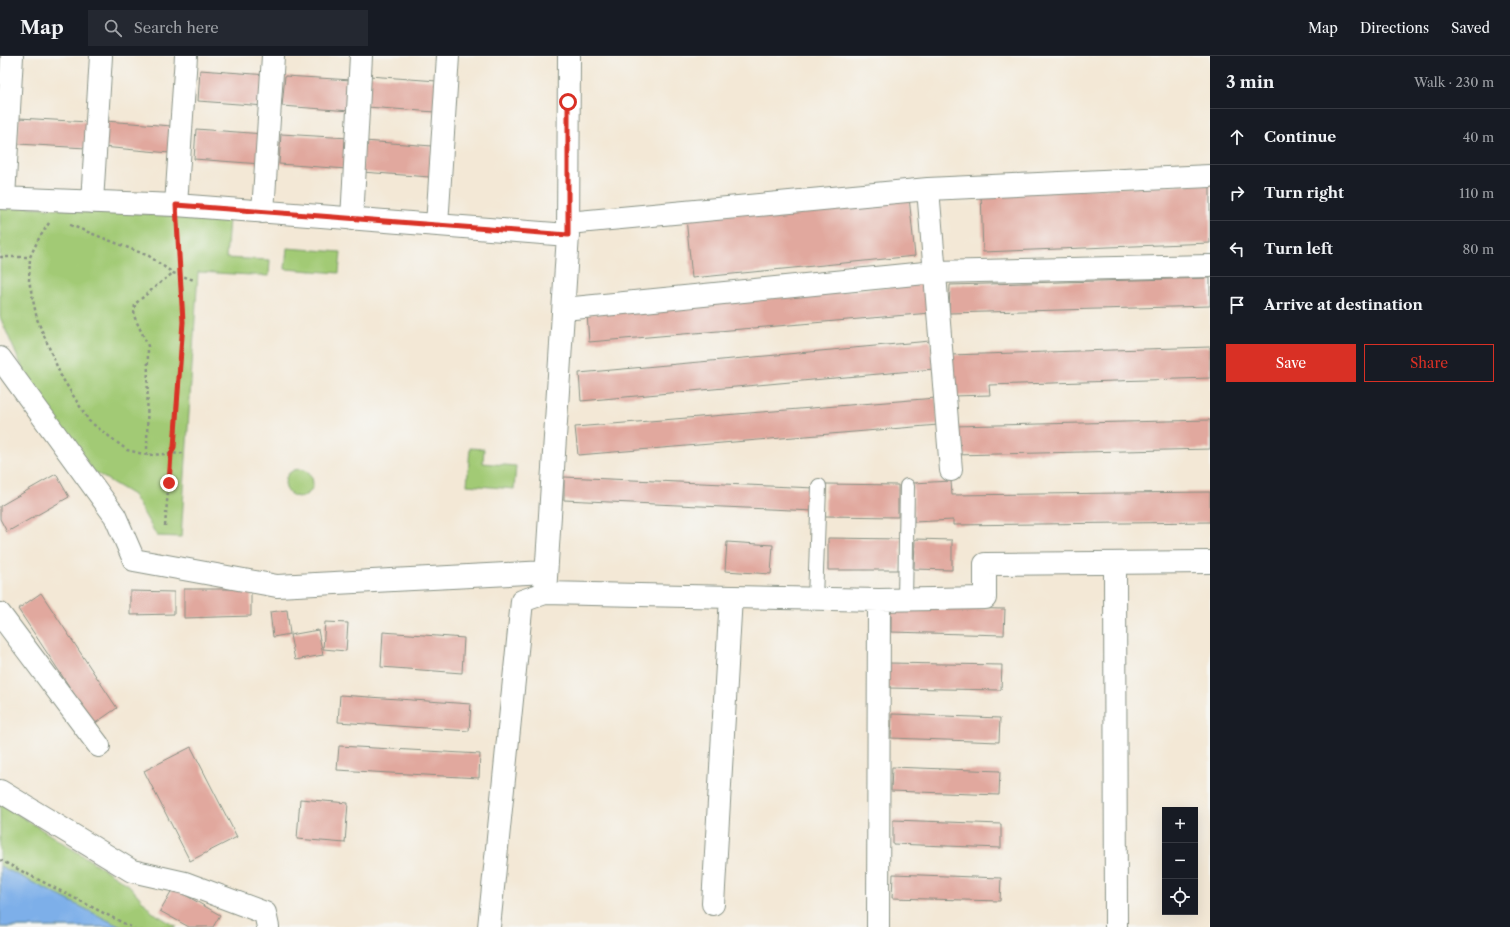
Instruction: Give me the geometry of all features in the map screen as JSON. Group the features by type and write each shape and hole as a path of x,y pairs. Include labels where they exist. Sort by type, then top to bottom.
{"street":[{"path":"12,56 2,198 52,210 92,202 176,205 437,225 568,229 928,189 1210,176"},
{"path":"92,202 101,56"},
{"path":"176,205 186,56"},
{"path":"263,212 273,56"},
{"path":"352,219 360,56"},
{"path":"437,225 448,56"},
{"path":"489,927 522,601 545,583 568,229 569,56"},
{"path":"928,189 951,470"},
{"path":"564,309 935,272 1210,266"},
{"path":"0,358 115,516 134,560 277,586 545,583 731,597 879,600 985,598 986,564 1210,562"},
{"path":"1114,564 1116,927"},
{"path":"713,904 731,597"},
{"path":"878,927 879,600"},
{"path":"0,614 99,746"},
{"path":"0,791 132,871 185,883 265,913 268,927"}],"lane":[{"path":"815,599 819,486"},
{"path":"905,600 907,486"}],"path":[{"path":"165,526 171,454 174,447 183,322 176,205"},
{"path":"186,453 147,455 127,450 89,421 61,376 37,319 29,281 30,257 52,210 149,256 173,273 194,280"},
{"path":"0,257 30,257"},
{"path":"147,455 148,346 134,316 135,304 173,273"},
{"path":"0,860 131,927"}],"green space":[{"path":"0,205 229,219 226,258 270,260 269,276 198,272 181,537 157,536 133,495 93,471 32,390 0,317"},
{"path":"287,248 341,252 339,273 285,269"},
{"path":"470,448 484,449 483,463 516,466 514,489 467,485"},
{"path":"299,469 309,473 313,483 309,493 299,497 289,493 285,483 289,473"},
{"path":"0,803 129,885 152,912 177,927 0,927"}],"water":[{"path":"0,866 121,927 0,927"}],"building":[{"path":"200,70 268,75 265,106 198,101"},
{"path":"285,76 352,80 350,111 282,106"},
{"path":"369,76 437,81 435,112 367,107"},
{"path":"19,118 88,122 86,148 18,144"},
{"path":"105,121 172,126 170,153 102,147"},
{"path":"196,129 264,134 261,164 194,159"},
{"path":"281,134 349,138 347,169 279,164"},
{"path":"364,141 432,146 430,177 362,172"},
{"path":"1210,184 1210,243 983,252 981,193"},
{"path":"909,197 915,256 692,278 686,218"},
{"path":"1210,278 1210,306 949,313 950,285"},
{"path":"926,284 930,313 589,342 587,314"},
{"path":"930,341 934,369 581,401 579,373"},
{"path":"1210,347 1210,378 989,385 990,395 952,396 950,355"},
{"path":"936,398 938,425 578,455 575,427"},
{"path":"1210,420 1210,449 954,455 954,426"},
{"path":"56,474 69,497 7,532 0,519 0,506"},
{"path":"564,477 815,488 814,511 564,500"},
{"path":"951,481 952,495 1210,492 1210,522 953,525 953,520 914,522 913,483"},
{"path":"826,484 898,485 898,517 825,516"},
{"path":"828,538 901,539 900,570 828,570"},
{"path":"915,539 952,540 952,570 914,569"},
{"path":"727,542 773,545 771,574 725,571"},
{"path":"184,589 251,589 251,616 184,618"},
{"path":"130,591 174,592 174,614 130,615"},
{"path":"41,593 117,708 94,724 18,609"},
{"path":"891,607 1005,609 1004,635 891,632"},
{"path":"287,610 290,634 273,637 270,612"},
{"path":"325,622 348,623 346,651 323,649"},
{"path":"318,630 323,655 295,660 290,635"},
{"path":"383,632 464,638 462,673 381,667"},
{"path":"888,663 1002,665 1001,690 888,688"},
{"path":"340,695 471,704 469,731 338,722"},
{"path":"892,714 1000,718 999,742 891,738"},
{"path":"339,746 480,754 479,778 337,770"},
{"path":"191,747 237,837 190,861 144,771"},
{"path":"892,767 1000,771 999,795 891,791"},
{"path":"300,799 348,803 345,843 297,839"},
{"path":"893,820 1001,824 1001,848 893,844"},
{"path":"893,874 1001,878 1000,901 892,898"},
{"path":"173,888 220,915 213,927 189,927 160,911"}],"route":[{"path":"169,483 171,454 174,447 183,322 176,205 568,235 568,102"}]}
